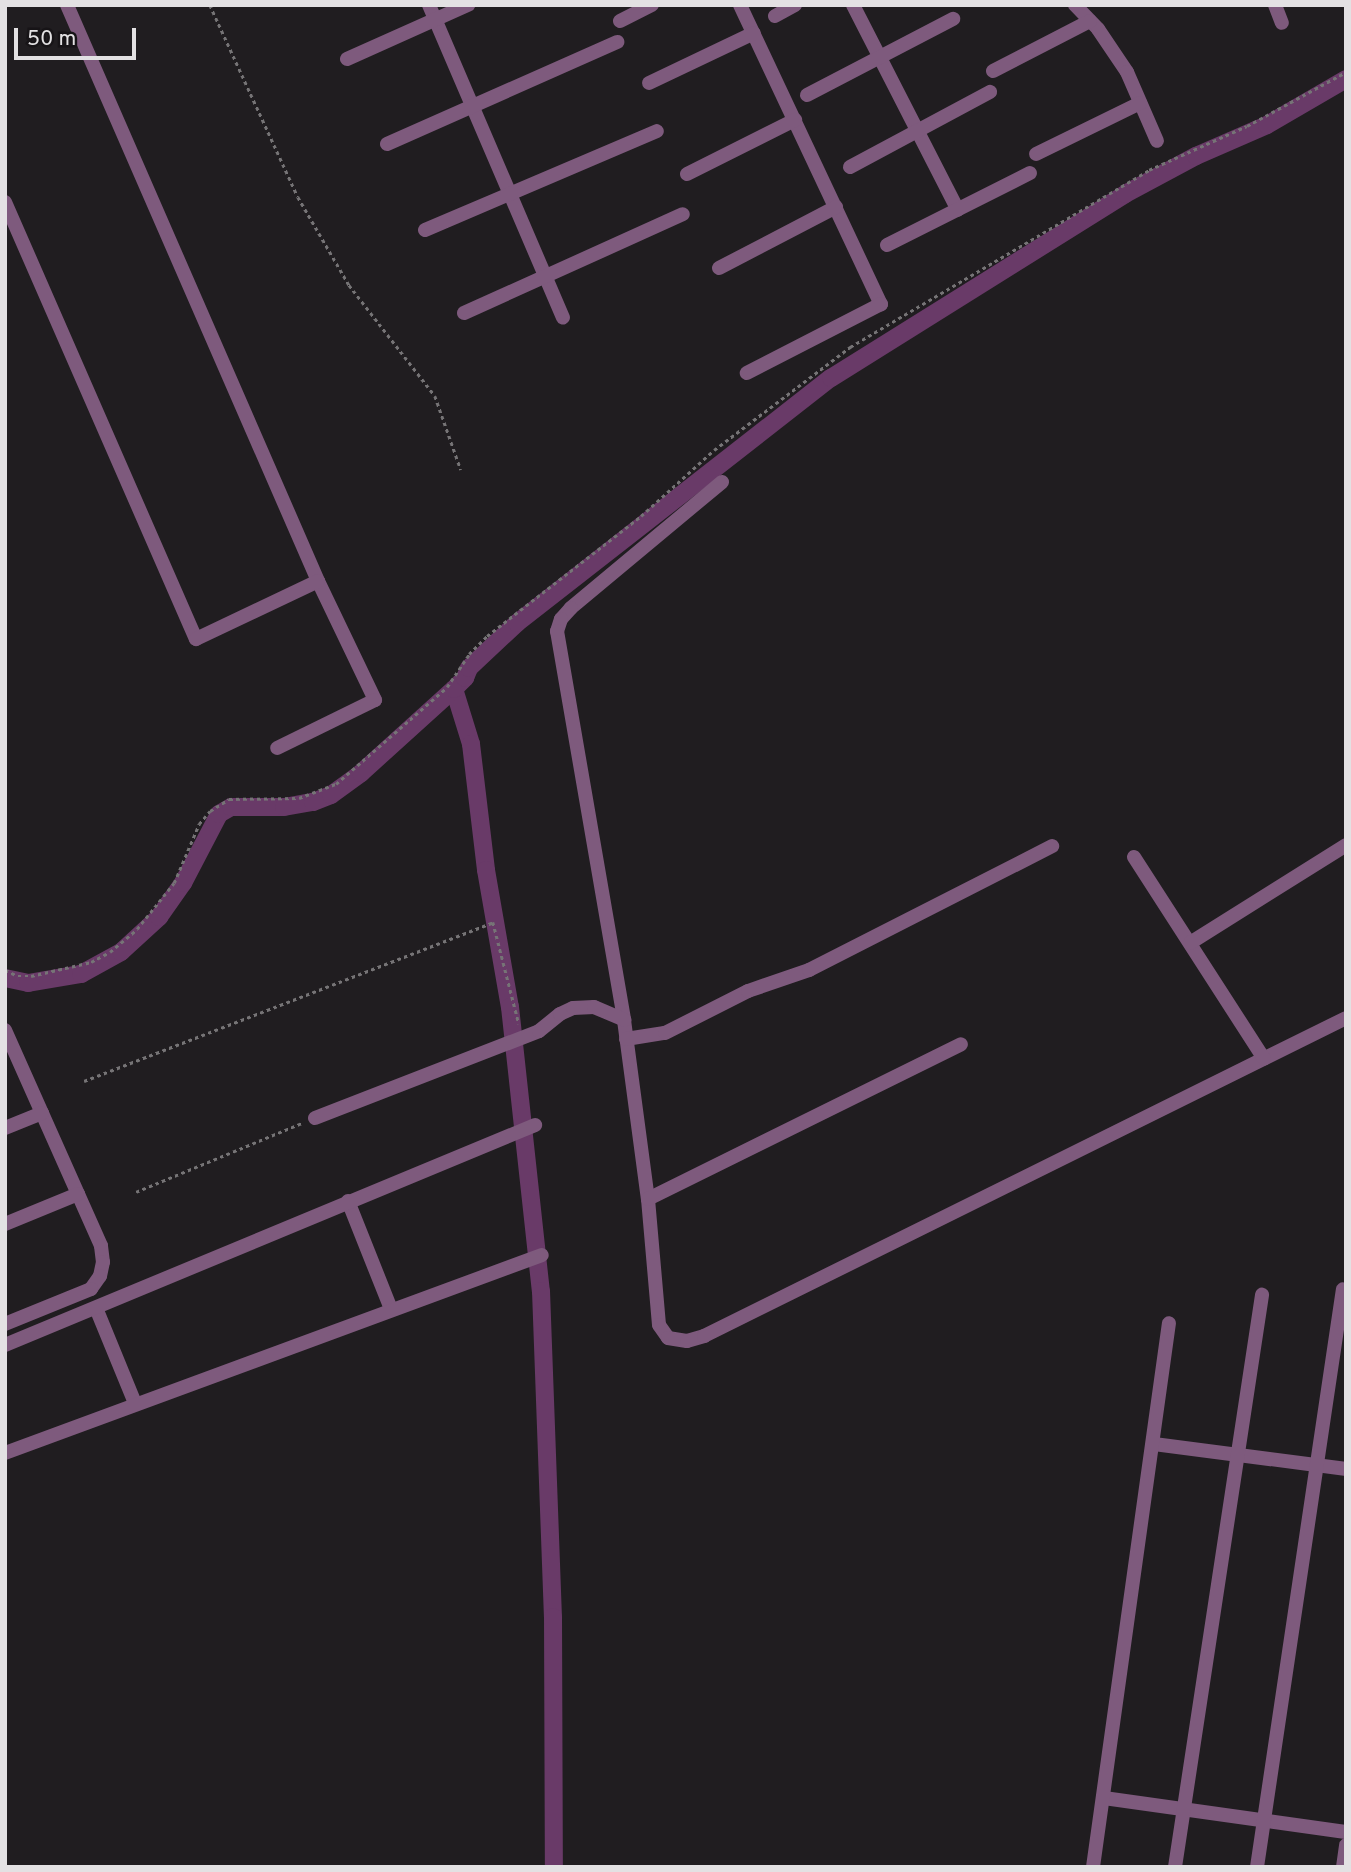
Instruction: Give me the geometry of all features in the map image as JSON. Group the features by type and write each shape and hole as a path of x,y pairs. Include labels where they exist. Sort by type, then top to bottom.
{"street":[{"path":"67,5 318,581 375,700 277,748"},
{"path":"429,5 563,317"},
{"path":"347,59 468,5"},
{"path":"620,21 652,5"},
{"path":"740,5 881,304 747,373"},
{"path":"775,16 795,5"},
{"path":"853,5 958,210"},
{"path":"1275,5 1282,23"},
{"path":"993,71 1083,10 1127,72 1157,141"},
{"path":"807,95 953,19"},
{"path":"649,83 754,33"},
{"path":"387,144 617,42"},
{"path":"850,167 990,92"},
{"path":"1036,154 1140,103"},
{"path":"687,174 794,120"},
{"path":"425,230 657,131"},
{"path":"887,245 1030,173"},
{"path":"5,201 196,639 318,581"},
{"path":"719,268 836,206"},
{"path":"464,313 682,214"},
{"path":"722,482 570,608 561,619 557,631 624,1020 648,1199 659,1325 668,1338 687,1341 704,1336 1346,1018"},
{"path":"1190,943 1346,845"},
{"path":"626,1040 665,1033 748,991 809,970 1052,846"},
{"path":"1134,858 1264,1059"},
{"path":"315,1118 539,1031 566,1011 587,1005 624,1020"},
{"path":"5,1030 101,1246 100,1276 91,1289 5,1324"},
{"path":"648,1199 961,1044"},
{"path":"5,1128 43,1113"},
{"path":"5,1345 535,1125"},
{"path":"5,1224 78,1194"},
{"path":"348,1201 391,1309"},
{"path":"5,1453 135,1402 542,1255"},
{"path":"1257,1867 1343,1289"},
{"path":"1175,1867 1262,1295"},
{"path":"96,1308 135,1402"},
{"path":"1093,1867 1169,1323"},
{"path":"1154,1444 1346,1469"},
{"path":"1104,1798 1183,1812 1346,1832"},
{"path":"1343,1867 1346,1845"}],"path":[{"path":"210,5 298,197 349,285 435,396 461,470"},
{"path":"84,1081 493,922 522,1037"},
{"path":"136,1192 315,1118"}],"waterway":[{"path":"5,978 28,983 81,974 121,952 159,917 183,883 219,814 231,807 284,807 313,802 331,795 361,773 454,689 465,678 469,668 517,623 831,378 1125,194 1196,156 1267,125 1346,79"},
{"path":"454,689 471,744 486,870 510,1007 541,1291 553,1617 554,1867"}]}
